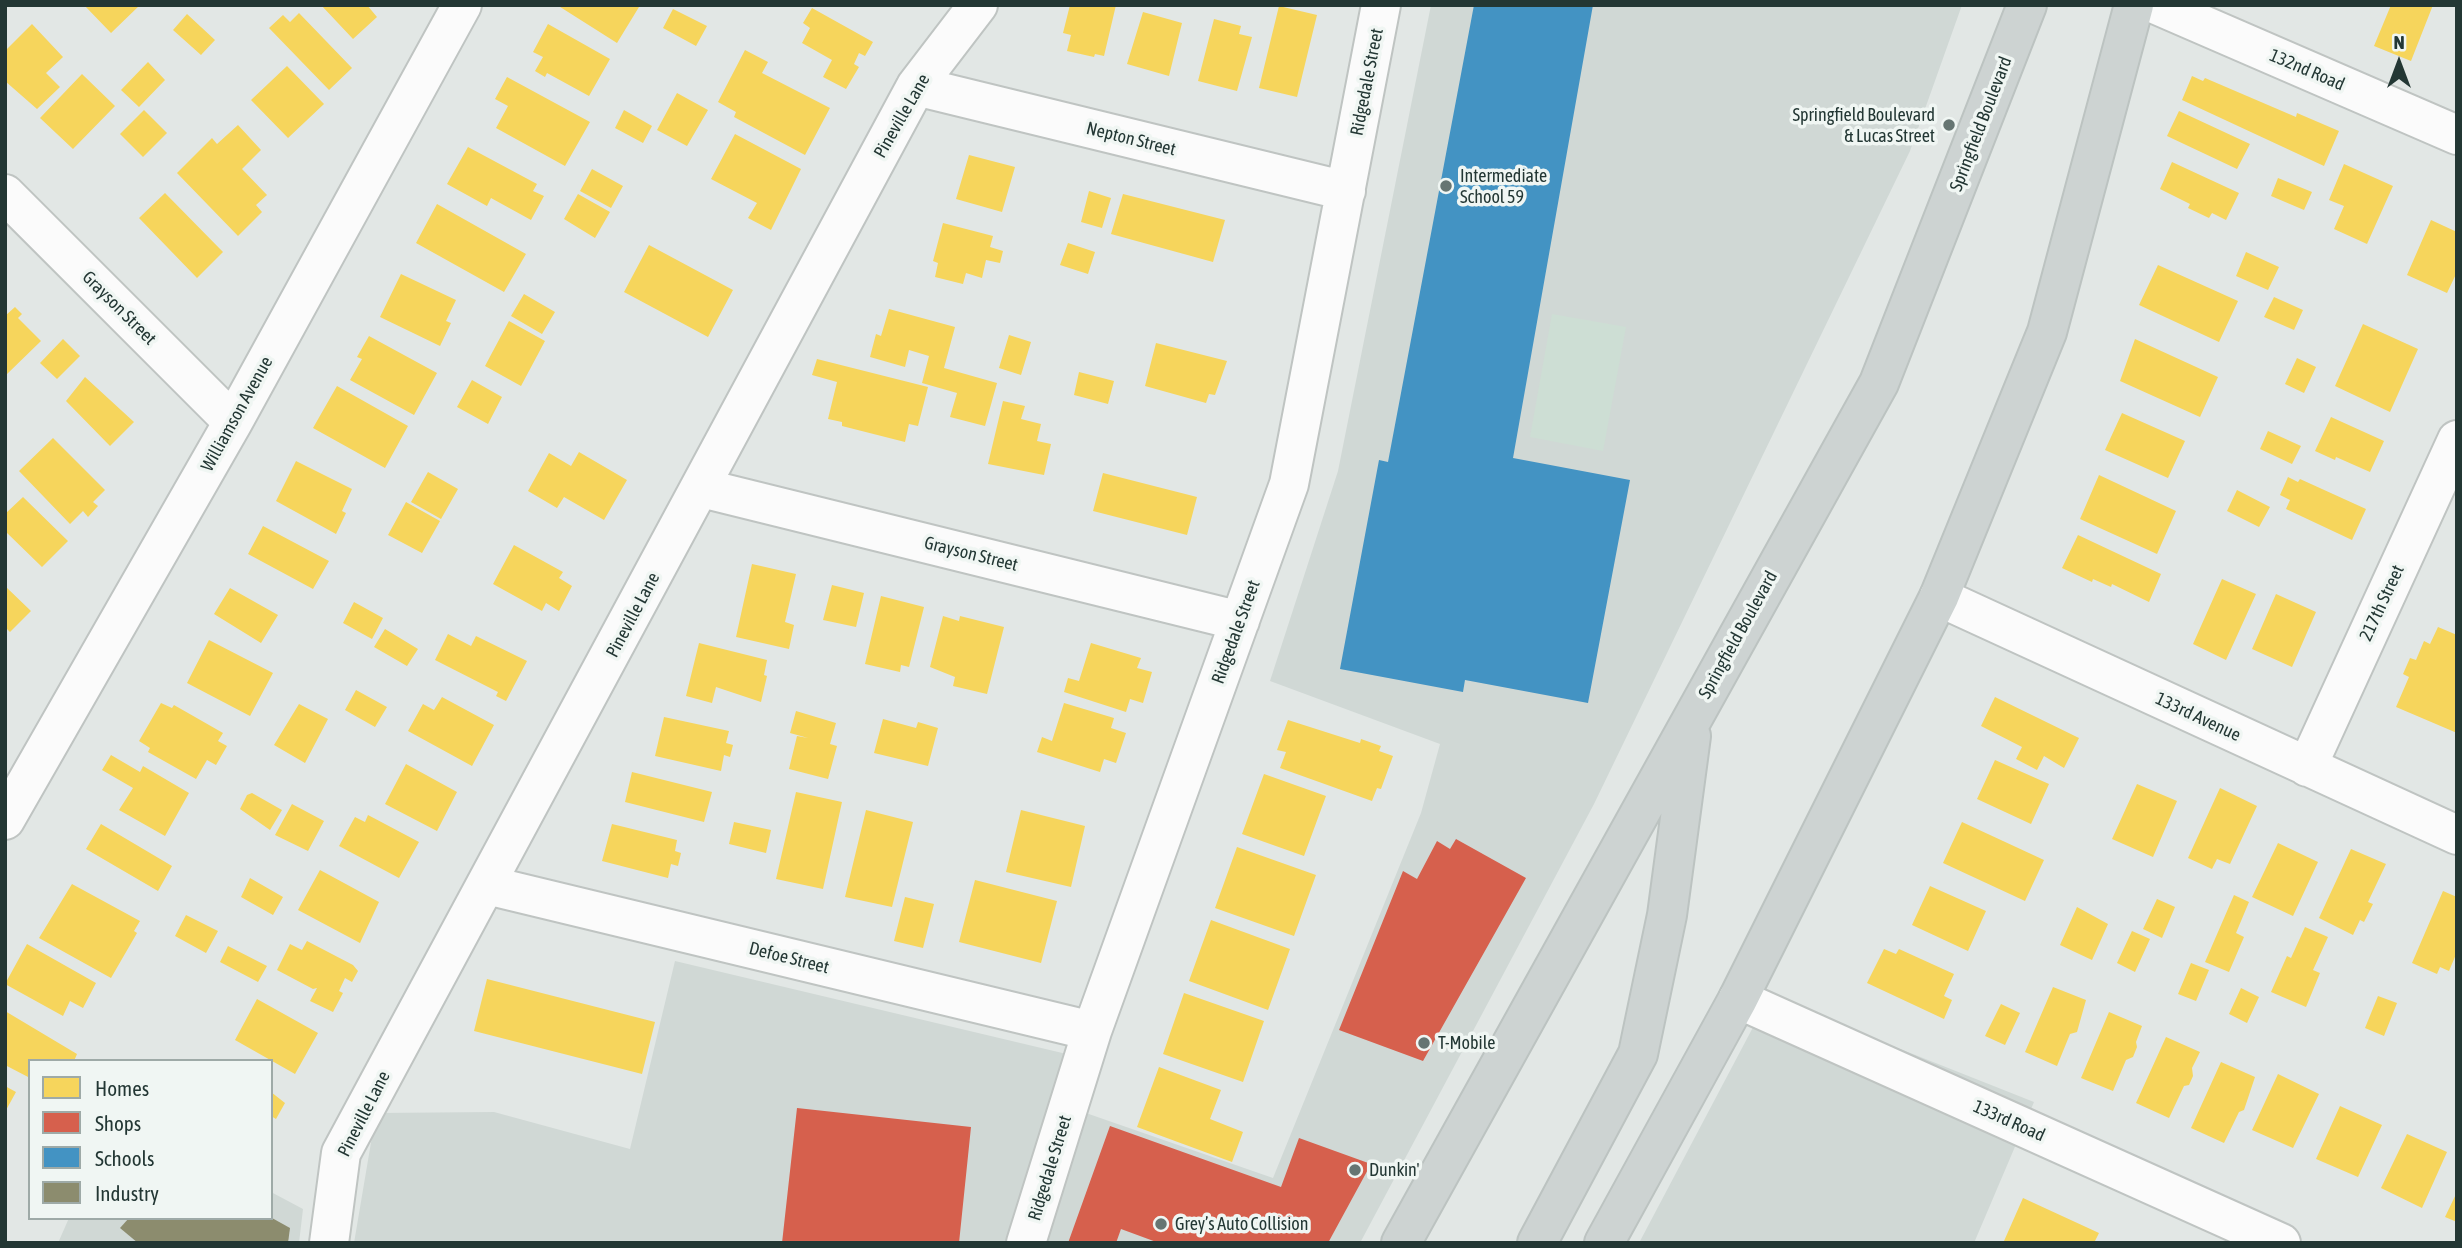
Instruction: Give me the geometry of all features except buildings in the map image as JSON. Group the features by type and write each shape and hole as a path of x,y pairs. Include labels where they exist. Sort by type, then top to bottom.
{"main road":[{"name":"Springfield Boulevard","path":"1401,1243 1879,383 2027,5"},
{"path":"1604,1243 1738,999 1939,597 2047,332 2134,5"},
{"path":"1537,1243 1638,1054 1667,915 1693,716"}],"street":[{"name":"Williamson Avenue","path":"5,820 233,422 462,5"},
{"name":"Pineville Lane","path":"329,1243 341,1153 702,488 916,86 978,5"},
{"name":"Ridgedale Street","path":"1026,1243 1092,1031 1289,484 1381,5"},
{"name":"132nd Road","path":"2157,5 2457,135"},
{"name":"Nepton Street","path":"916,86 1346,191"},
{"name":"Grayson Street","path":"5,194 233,422"},
{"name":"217th Street","path":"2307,767 2457,440"},
{"name":"Grayson Street","path":"702,488 1240,621"},
{"name":"133rd Avenue","path":"1939,597 2457,835"},
{"name":"Defoe Street","path":"487,885 1092,1031"},
{"name":"133rd Road","path":"1738,999 2281,1243"}],"shaded area":[{"path":"1431,5 1962,5 1910,151 1594,804 1360,1243 354,1243 376,1113 494,1112 630,1149 675,961 1075,1056 1060,1104 1273,1178 1421,813 1440,744 1270,681 1338,471"},
{"path":"1769,997 2034,1102 1974,1243 1639,1243"},
{"path":"273,1193 303,1209 299,1243 58,1243 68,1220 273,1220"}],"green space":[{"path":"1552,314 1626,327 1603,451 1530,437"}],"place":[{"name":"Springfield Boulevard & Lucas Street","path":"1949,125"},
{"name":"Intermediate School 59","path":"1446,186"},
{"name":"T-Mobile","path":"1424,1043"},
{"name":"Dunkin'","path":"1355,1170"},
{"name":"Grey’s Auto Collision","path":"1161,1224"}]}
